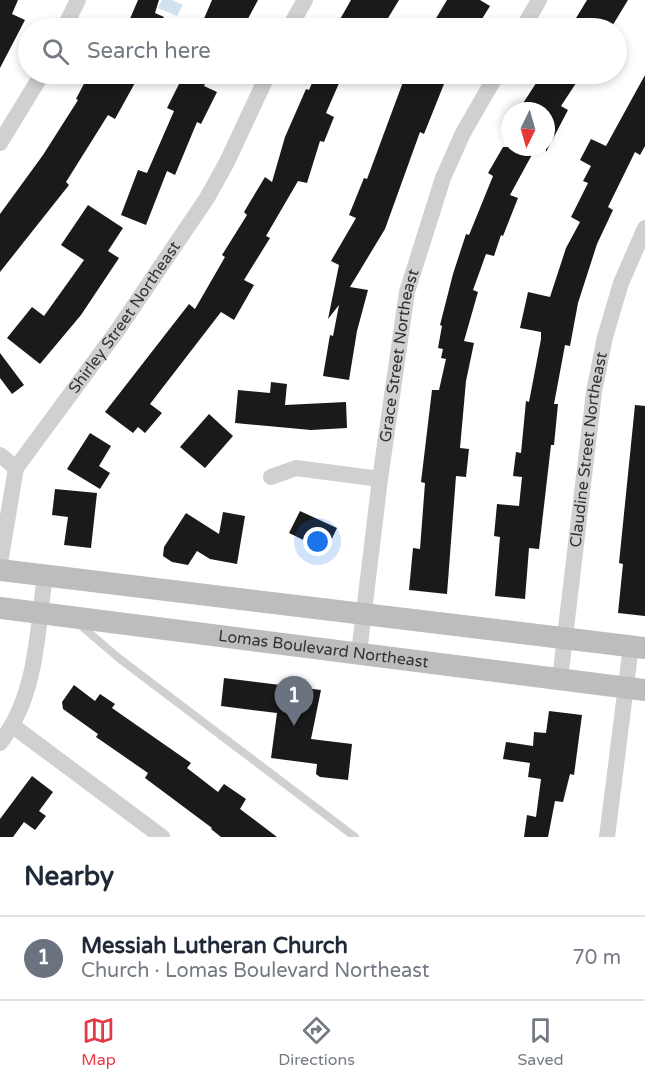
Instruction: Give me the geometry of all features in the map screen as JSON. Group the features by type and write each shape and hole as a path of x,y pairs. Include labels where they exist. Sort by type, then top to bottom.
{"main road":[{"path":"0,570 638,647"},
{"name":"Lomas Boulevard Northeast","path":"0,608 40,615 636,689"}],"street":[{"path":"69,18 78,0"},
{"path":"295,18 305,0"},
{"path":"529,18 539,0"},
{"path":"0,143 36,84"},
{"name":"Shirley Street Northeast","path":"0,563 16,468 117,331 207,198 227,162 263,84"},
{"name":"Grace Street Northeast","path":"359,654 399,338 420,247 443,178 463,133 491,84"},
{"name":"Claudine Street Northeast","path":"560,679 596,381 605,337 621,283 645,228"},
{"path":"0,455 16,468"},
{"path":"271,477 296,468 380,479"},
{"path":"0,744 13,726 34,664 45,575"},
{"path":"607,837 636,689 638,647"},
{"path":"13,726 162,837"}],"lane":[{"path":"73,619 120,659 355,837"}],"water":[{"path":"162,0 172,0 183,5 177,16 158,8"}],"building":[{"path":"0,0 18,0 12,14 21,18 18,18 18,33 0,68"},
{"path":"138,0 159,0 155,13 164,18 130,18"},
{"path":"212,0 258,0 248,18 204,18"},
{"path":"351,0 399,0 388,18 341,18"},
{"path":"447,0 480,0 490,6 483,18 436,18"},
{"path":"587,0 628,0 617,18 576,18"},
{"path":"645,75 645,146 640,155 635,152 608,207 613,210 597,244 578,303 570,346 565,345 554,404 558,404 554,445 551,445 539,549 529,548 525,599 495,596 500,537 494,536 497,504 519,506 522,477 513,476 516,452 521,453 526,401 529,402 541,339 541,332 520,328 528,292 550,297 566,248 580,222 571,217 588,183 583,181 591,166 580,160 591,139 606,146"},
{"path":"84,84 134,84 115,119 108,115 66,182 69,185 0,272 0,214 43,155 78,100 76,99"},
{"path":"179,84 205,84 204,86 217,92 201,124 197,122 175,175 167,171 146,225 121,215 138,170 147,173 174,111 167,108"},
{"path":"312,84 339,84 326,113 334,117 324,142 320,141 307,183 298,181 266,236 270,238 244,280 254,285 234,320 221,312 150,404 162,413 145,433 138,427 133,433 105,412 189,304 195,309 225,257 222,255 247,215 244,212 265,177 272,182 285,137 306,89 309,90"},
{"path":"402,84 444,84 424,134 420,132 385,229 350,287 368,290 357,331 349,380 323,376 330,335 333,336 339,305 328,319 339,265 331,261 356,218 349,215 364,178 367,179"},
{"path":"536,84 575,84 561,106 568,110 555,135 555,102 524,102"},
{"path":"501,150 501,156 531,156 510,195 518,198 503,236 501,235 494,256 486,254 473,290 478,292 464,341 474,343 466,381 460,448 469,449 466,477 456,476 447,594 409,590 413,548 420,549 425,483 421,482 432,390 439,390 446,359 441,358 443,349 438,348 442,326 440,325 466,234 469,235 493,176 488,173"},
{"path":"88,205 123,228 108,251 119,258 81,315 40,364 7,338 32,307 44,316 84,260 61,245"},
{"path":"0,353 24,385 12,394 0,378"},
{"path":"271,382 287,384 285,405 346,402 347,428 311,430 235,423 238,390 270,393"},
{"path":"635,405 645,406 645,616 618,613 623,564 619,563"},
{"path":"209,414 233,436 205,468 180,447"},
{"path":"90,433 111,446 99,466 110,473 100,489 67,469"},
{"path":"55,489 97,493 91,548 64,545 68,517 52,515"},
{"path":"300,511 337,528 326,551 289,533"},
{"path":"223,512 245,516 237,564 210,559 197,551 188,565 172,562 163,556 164,547 186,513 219,534"},
{"path":"224,678 321,690 311,739 352,744 348,780 320,777 316,774 317,764 271,758 277,713 221,706"},
{"path":"74,685 95,701 100,694 115,704 112,708 191,763 187,768 218,792 224,784 246,799 240,809 277,837 221,837 145,778 148,773 96,737 98,734 63,709 62,702"},
{"path":"549,711 582,715 574,775 570,774 563,802 555,801 548,837 524,837 527,815 536,817 541,779 528,777 530,763 503,759 506,742 533,746 534,732 546,733"},
{"path":"32,776 53,792 39,811 46,816 35,830 24,822 13,837 0,837 0,819"}],"place":[{"name":"Messiah Lutheran Church","path":"294,726"}]}
